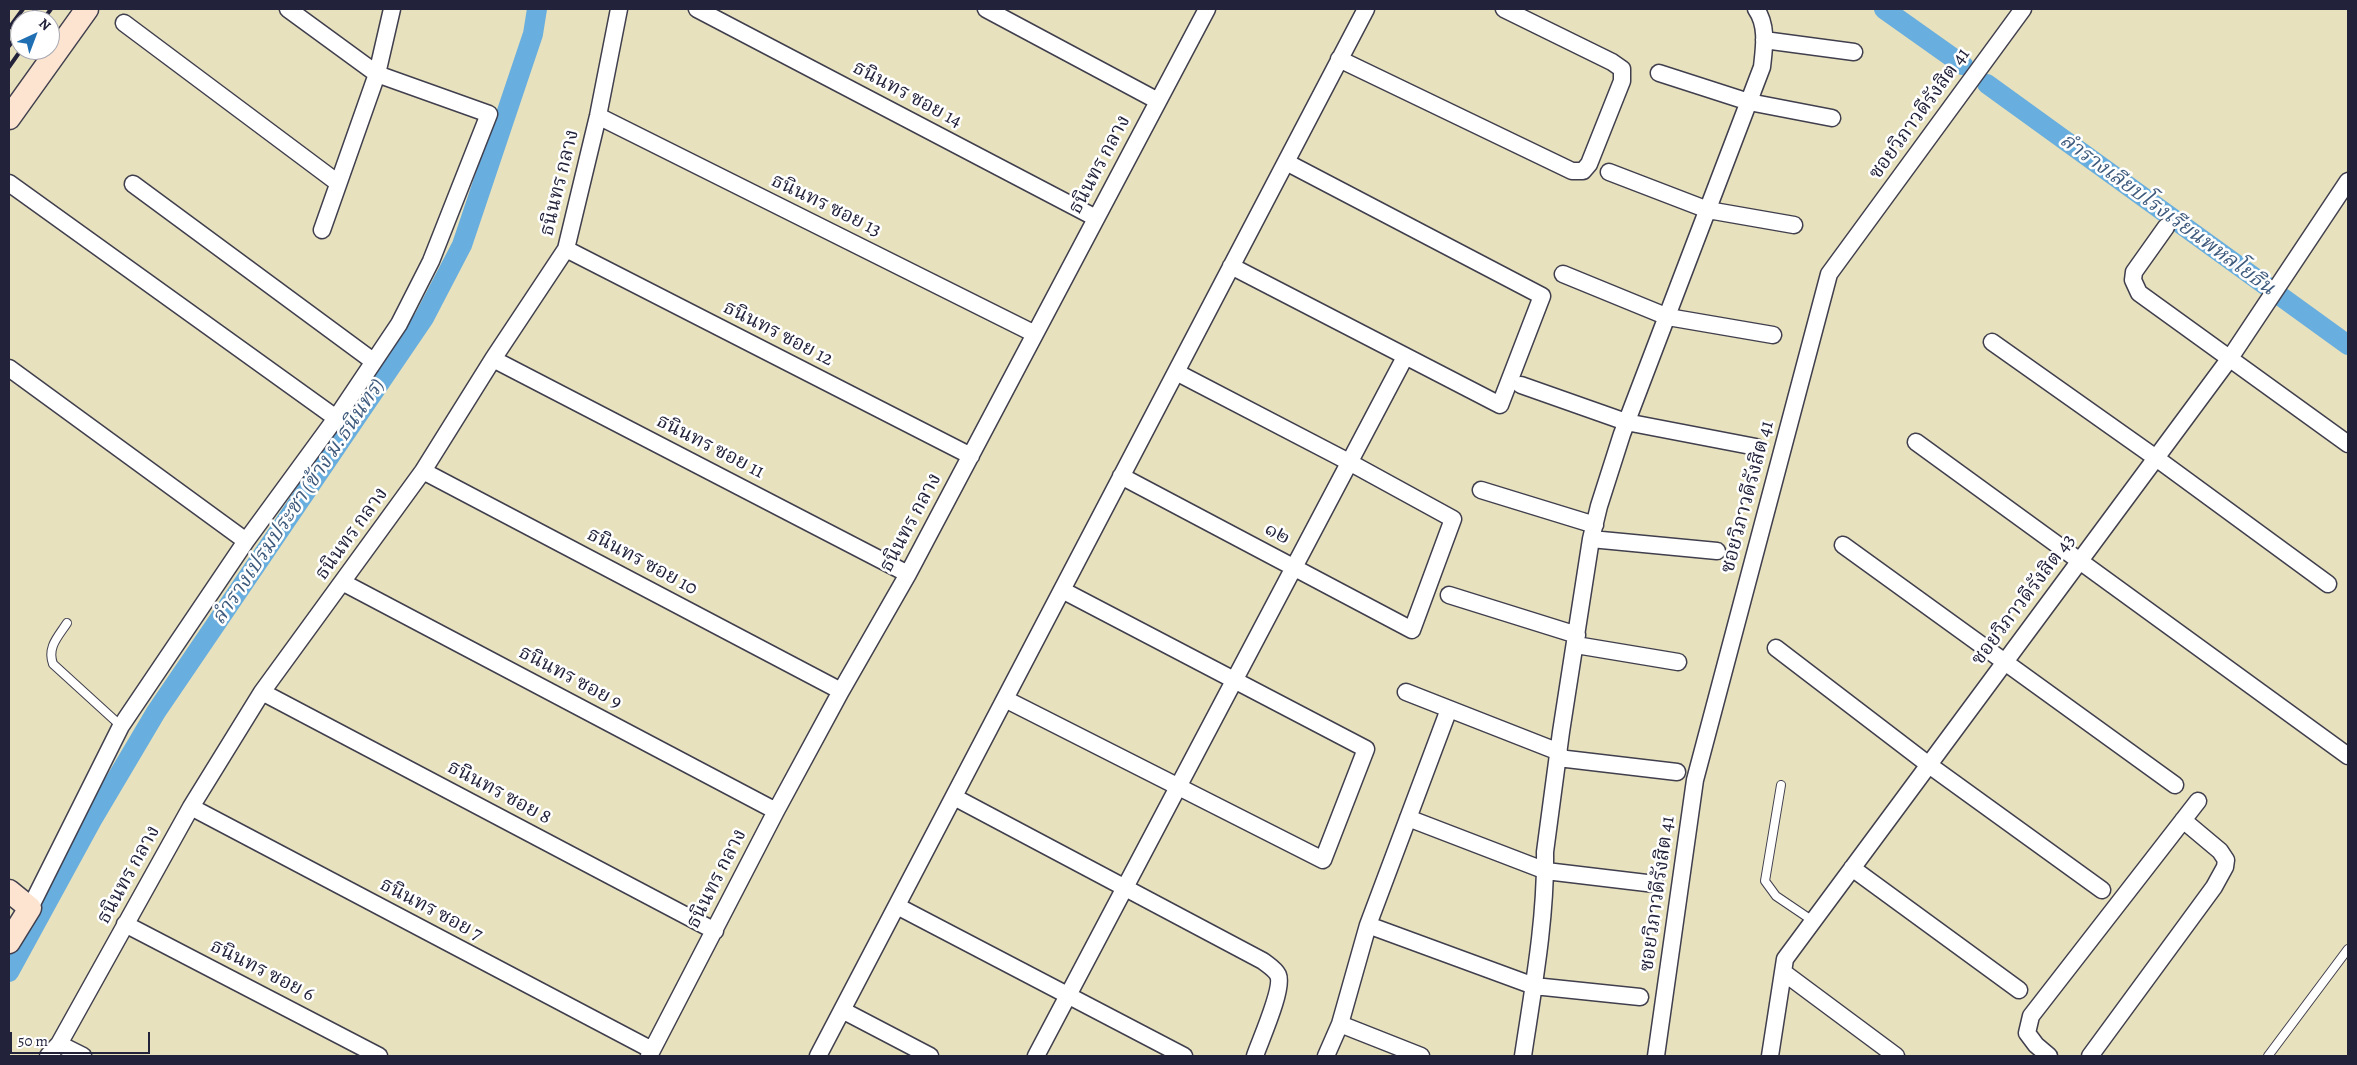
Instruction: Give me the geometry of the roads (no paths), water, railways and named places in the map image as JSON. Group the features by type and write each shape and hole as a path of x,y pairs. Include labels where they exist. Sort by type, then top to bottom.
{"street":[{"path":"9,118 87,9"},
{"path":"9,942 30,908 121,726 246,540 336,418 399,324 418,290 489,114 376,74 288,9"},
{"path":"322,230 376,74 392,9"},
{"name":"ธนินทร กลาง","path":"48,1056 59,1044 191,807 262,692 344,583 423,471 493,359 566,249 598,116 619,9"},
{"name":"ธนินทร ซอย 14","path":"697,9 1096,218"},
{"path":"986,9 1158,101"},
{"name":"ธนินทร กลาง","path":"651,1053 776,811 841,691 908,574 1207,9"},
{"path":"818,1056 1366,9"},
{"path":"1339,59 1572,171 1583,171 1590,164 1622,81 1622,69 1612,62 1504,9"},
{"path":"1523,1056 1534,986 1546,871 1546,852 1558,755 1593,532 1626,422 1762,67 1764,40 1762,24 1756,9"},
{"name":"ซอยวิภาวดีรังสิต 41","path":"1656,1056 1695,780 1829,274 2024,9"},
{"path":"124,24 338,183"},
{"path":"1764,40 1854,52"},
{"path":"1659,72 1749,102 1832,118"},
{"name":"ธนินทร ซอย 13","path":"598,116 1035,334"},
{"path":"1231,266 1500,405 1542,296 1286,162"},
{"path":"1608,172 1708,210 1794,225"},
{"name":"ซอยวิภาวดีรังสิต 43","path":"1770,1056 1785,958 2230,358 2348,181"},
{"path":"9,183 336,418"},
{"path":"133,184 373,361"},
{"path":"2166,227 2134,272 2133,280 2139,293 2348,444"},
{"name":"ธนินทร ซอย 12","path":"566,249 971,456"},
{"path":"1563,274 1668,316 1773,335"},
{"path":"1992,342 2156,458 2328,584"},
{"path":"1036,1056 1405,357"},
{"name":"ธนินทร ซอย 11","path":"493,359 908,574"},
{"path":"9,368 246,540"},
{"path":"1176,372 1349,462"},
{"path":"1521,385 1626,422 1756,447"},
{"path":"1916,442 2348,756"},
{"name":"๑๒","path":"1121,476 1412,630 1453,519 1349,462"},
{"name":"ธนินทร ซอย 10","path":"423,471 841,691"},
{"path":"1481,490 1593,532 1717,551"},
{"path":"1843,545 2175,785"},
{"name":"ธนินทร ซอย 9","path":"344,583 776,811"},
{"path":"1005,699 1322,860 1366,749 1062,590"},
{"path":"1450,595 1576,640 1678,662"},
{"path":"1776,648 1929,765 2102,890"},
{"name":"ธนินทร ซอย 8","path":"262,692 715,931"},
{"path":"1406,692 1449,708 1558,755 1677,772"},
{"path":"1326,1056 1340,1024 1368,925 1449,708"},
{"path":"954,797 1263,961 1278,976 1278,989 1254,1056"},
{"path":"2049,1056 2036,1045 2027,1033 2031,1016 2198,801"},
{"name":"ธนินทร ซอย 7","path":"191,807 651,1053"},
{"path":"1408,818 1546,871 1655,884"},
{"path":"2090,1056 2214,887 2225,867 2226,860 2220,851 2183,820"},
{"path":"1852,868 2019,990"},
{"path":"9,892 30,908"},
{"path":"897,906 1184,1056"},
{"name":"ธนินทร ซอย 6","path":"126,924 379,1056"},
{"path":"1368,925 1534,986 1640,997"},
{"path":"1783,972 1896,1056"},
{"path":"842,1010 930,1056"},
{"path":"1340,1024 1421,1056"},
{"path":"59,1044 83,1056"}],"lane":[{"path":"67,623 51,648 50,657 54,664 121,726"},
{"path":"1781,785 1764,881 1776,896 1813,921"},
{"path":"2268,1056 2348,949"}],"waterway":[{"name":"ลำรางเปรมประชา (ข้าง ม.ธนินทร)","path":"9,972 92,820 156,712 424,318 462,245 533,34 537,9"},
{"name":"ลำรางเลียบโรงเรียนพหลโยธิน","path":"1884,9 1963,65"},
{"name":"ลำรางเลียบโรงเรียนพหลโยธิน","path":"1987,84 2348,345"}],"railway":[{"path":"9,28 23,9"},
{"path":"9,67 14,60"}]}
